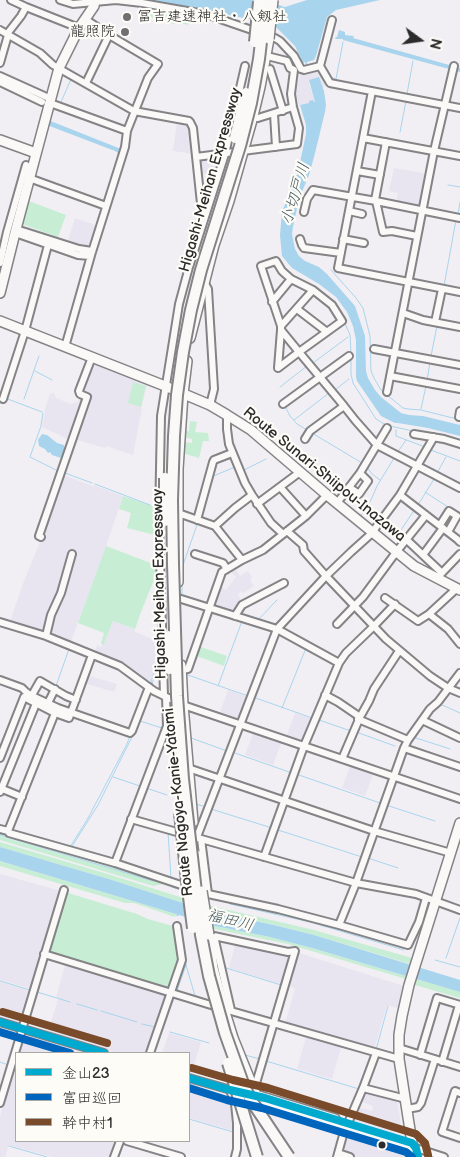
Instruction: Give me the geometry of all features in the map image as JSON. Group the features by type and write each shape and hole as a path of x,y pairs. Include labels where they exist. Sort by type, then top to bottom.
{"highway":[{"name":"Higashi-Meihan Expressway","path":"258,1157 211,1010 190,907 181,828 171,696 165,501 168,414 180,331 193,275 231,151 244,101 252,58 259,0"},
{"name":"Higashi-Meihan Expressway","path":"266,0 259,59 249,110 201,270 183,352 174,436 172,493 173,573 177,696 183,779 200,926 209,976 225,1034 244,1086 251,1100 289,1157"}],"main road":[{"name":"Route Nagoya-Kanie-Yatomi","path":"255,1092 233,1038 228,1009 213,968 208,935 205,893 188,768 183,705 178,598 178,469 187,355 214,245 244,152 260,87 269,39 273,0"},
{"path":"0,293 15,231 18,205 48,101 59,68 95,1"},
{"path":"0,140 33,152"},
{"name":"Route Sunari-Shiipou-Inazawa","path":"0,321 165,386 228,414 251,430 414,566 439,575 458,588"},
{"path":"255,1092 271,1107 346,1125 414,1150 398,1059 402,1016 430,900 451,852 460,823"}],"street":[{"path":"11,0 79,28"},
{"path":"60,0 73,4 116,0 210,15 275,38 292,53 301,69 319,66"},
{"path":"0,62 7,35 26,7"},
{"path":"65,347 91,253 124,147 127,131 148,78 158,64 85,19"},
{"path":"319,66 332,20"},
{"path":"0,30 40,53 49,62 134,111 190,122 193,128 204,220"},
{"path":"86,83 109,35"},
{"path":"196,157 298,144 299,128 291,94 294,70 290,68 287,61 271,57"},
{"path":"114,864 168,726 165,696 159,522 161,416 180,304 190,264 224,154 245,66"},
{"path":"319,66 330,82 460,108"},
{"path":"387,392 416,236 453,68"},
{"path":"270,69 283,111"},
{"path":"0,76 48,101"},
{"path":"0,82 127,131"},
{"path":"372,91 338,268 460,292"},
{"path":"258,118 293,107"},
{"path":"274,114 276,147"},
{"path":"364,138 460,156"},
{"path":"386,142 376,200 383,232 392,231 416,236"},
{"path":"0,263 7,232 29,170 106,206"},
{"path":"357,171 380,175"},
{"path":"304,212 307,200 313,190 376,200 460,218"},
{"path":"349,211 362,214"},
{"path":"15,231 91,253"},
{"path":"15,231 78,255 91,253"},
{"path":"300,239 304,248 340,253"},
{"path":"344,239 364,243"},
{"path":"3,399 25,331 48,245"},
{"path":"313,290 281,328 278,368 299,352 342,321 332,305 313,290 291,279 276,261 261,266 281,328 299,352 377,445 460,488"},
{"path":"272,302 291,279"},
{"path":"204,282 208,289 214,390 210,405"},
{"path":"435,322 442,288"},
{"path":"297,309 327,332"},
{"path":"403,313 422,320 460,327"},
{"path":"374,349 460,365"},
{"path":"283,404 350,356"},
{"path":"41,537 39,536 86,397 80,394 79,391 92,357"},
{"path":"390,376 460,389"},
{"path":"305,439 310,431 344,406"},
{"path":"228,414 227,429 232,453 252,495 271,523 303,545 304,551 326,576 399,651 429,676 460,693"},
{"path":"337,503 360,473 387,428"},
{"path":"414,434 460,444"},
{"path":"197,838 277,629 326,576 372,532 400,495 434,437"},
{"path":"197,520 214,460 232,453"},
{"path":"258,504 300,472"},
{"path":"350,487 359,494 368,481 360,473"},
{"path":"280,487 306,516"},
{"path":"215,526 252,495"},
{"path":"181,670 188,669 222,572 263,550 306,516 327,495"},
{"path":"400,495 460,542"},
{"path":"178,513 215,526 242,560"},
{"path":"337,624 371,587 426,515"},
{"path":"423,555 444,528"},
{"path":"407,540 423,555 439,575 460,554"},
{"path":"46,636 51,615 61,594 72,554"},
{"path":"195,554 223,563 227,569"},
{"path":"235,616 242,606 284,583"},
{"path":"385,598 418,621 429,614 458,588"},
{"path":"178,598 277,629 339,663"},
{"path":"264,857 304,746 339,663 346,653 395,604"},
{"path":"429,614 448,629 460,644"},
{"path":"0,622 46,636 122,667 154,691 183,705 460,799"},
{"path":"342,759 359,718 374,689 399,651"},
{"path":"0,680 22,688 31,697 55,713 69,718 92,655"},
{"path":"339,925 404,748 430,709 438,702 460,673"},
{"path":"0,758 40,680 76,700"},
{"path":"31,697 71,714 130,733 149,687"},
{"path":"48,703 55,689"},
{"path":"325,695 359,718 408,740"},
{"path":"22,797 0,790 31,697"},
{"path":"8,831 55,713"},
{"path":"422,720 460,738"},
{"path":"404,748 460,767"},
{"path":"188,768 374,831 451,852"},
{"path":"132,819 356,883 416,894 460,910"},
{"path":"0,829 205,893 278,908 408,945 430,900"},
{"path":"0,1102 64,890"},
{"path":"150,1052 182,960 177,926"},
{"path":"190,1078 230,1090 255,1092 294,951 288,952 214,936 228,1009"},
{"path":"44,954 398,1059"},
{"path":"420,1055 437,998 459,1005 442,1062"},
{"path":"0,1022 101,1052"},
{"path":"399,1048 460,1067"},
{"path":"350,1157 337,1155 346,1125 376,1053"},
{"path":"407,1109 418,1107 435,1059"},
{"path":"363,1088 406,1099"},
{"path":"230,1090 237,1123 237,1149 235,1157"},
{"path":"460,1093 454,1091 442,1132 460,1138"},
{"path":"114,1157 120,1142"},
{"path":"129,1142 181,1157"},
{"path":"237,1149 240,1157"},
{"path":"414,1150 444,1157"}],"shaded area":[{"path":"319,68 326,79 324,87 322,88 320,79 309,83 315,102 299,106 296,94 300,73"},
{"path":"177,122 187,123 190,128 194,154 173,151"},
{"path":"219,157 216,172 200,175 199,163 201,160"},
{"path":"394,168 428,174 421,206 396,203 398,193 389,191"},
{"path":"75,218 98,226 90,250 67,244"},
{"path":"93,360 148,381 133,455 106,446 105,448 74,439 89,396 81,392"},
{"path":"54,393 56,398 71,404 78,402 80,395 84,399 70,440 42,427 45,408 50,394"},
{"path":"63,475 123,496 70,644 49,636 59,593 44,633 10,621"},
{"path":"233,566 240,576 248,571 254,586 243,593 241,591 238,595 243,603 234,613 213,607 219,586 226,590 236,577 228,569"},
{"path":"113,621 135,629 135,632 160,642 161,650 149,685 94,654 97,645 102,647"},
{"path":"86,675 117,684 114,692 84,683"},
{"path":"228,690 248,697 239,721 219,715"},
{"path":"295,713 313,719 303,743 286,737"},
{"path":"254,731 282,741 273,765 245,755"},
{"path":"351,764 374,772 365,796 342,788"},
{"path":"0,874 61,891 32,989 0,980"},
{"path":"236,941 292,955 283,985 229,968"},
{"path":"296,952 404,986 398,1008 387,1005 374,1050 285,1024 295,988 286,985"},
{"path":"66,962 168,993 147,1052 113,1052 48,1032 58,999 56,997"},
{"path":"0,982 31,991 21,1025 0,1018"},
{"path":"26,1033 89,1052 19,1052 24,1034"},
{"path":"169,1033 201,1042 191,1075 190,1052 162,1052"},
{"path":"307,1034 342,1044 332,1079 297,1069"},
{"path":"15,1064 15,1142 116,1142 110,1157 52,1157 9,1145 5,1157 0,1157 0,1116"},
{"path":"190,1082 230,1101 234,1131 190,1118"},
{"path":"364,1090 397,1099 401,1126 394,1133 353,1120 352,1118 357,1107 372,1111 373,1106 359,1101"},
{"path":"345,1133 401,1150 407,1157 338,1157"}],"green space":[{"path":"150,7 194,16 188,25 175,22 174,24 148,16"},
{"path":"26,200 66,215 58,237 19,223"},
{"path":"133,382 146,386 141,407 128,403"},
{"path":"190,421 197,422 195,432 208,433 209,441 203,441 199,458 182,453 182,442 192,443 192,439 183,437 183,431 189,431"},
{"path":"123,496 156,507 155,535 127,528 131,513 119,509"},
{"path":"106,546 156,565 156,575 135,629 113,621 103,646 101,643 104,633 78,623"},
{"path":"198,646 227,656 224,666 194,655"},
{"path":"0,832 168,883 153,886 0,840 0,836 153,881 0,835"},
{"path":"0,842 186,899 187,904 0,847"},
{"path":"0,861 176,914 175,917 134,903 125,903 0,866"},
{"path":"65,892 176,927 181,958 170,989 47,953"},
{"path":"207,905 314,930 412,958 410,964 314,935 208,911"},
{"path":"210,925 312,948 406,976 406,979 288,944 210,928"},
{"path":"417,979 460,992 460,998 415,985"}],"water":[{"path":"140,0 263,0 285,7 307,0 380,0 336,10 327,17 316,56 314,60 307,62 306,65 305,62 303,63 295,46 274,26 243,17 207,10"},
{"path":"339,30 345,32 345,35 354,36 353,38 460,68 460,72 343,39 335,39"},
{"name":"小切戸川","path":"319,77 326,105 309,175 299,199 292,234 295,249 305,261 319,267 327,274 355,306 365,336 368,378 381,397 401,413 460,425 460,436 428,428 395,423 381,416 357,381 356,340 347,312 336,297 292,268 282,256 280,235 282,212 298,172 306,134 306,125 300,105 313,100 315,102 309,80"},
{"path":"48,120 121,149 115,168 118,153 47,125"},
{"path":"42,434 64,445 65,449 61,458 52,455 50,452 48,453 39,446 38,440"},
{"name":"福田川","path":"0,847 208,911 314,935 460,980 460,992 312,948 210,925 179,915 176,916 177,914 0,861"}],"waterway":[{"path":"332,78 336,79 343,42"},
{"path":"407,94 413,61"},
{"path":"61,102 72,77"},
{"path":"400,132 406,101"},
{"path":"448,185 460,187"},
{"path":"458,215 460,202"},
{"path":"444,286 456,220"},
{"path":"183,275 185,268"},
{"path":"331,270 363,308 370,336 371,371 384,392"},
{"path":"172,325 174,313"},
{"path":"344,321 350,335 351,353"},
{"path":"431,356 437,326"},
{"path":"313,363 348,337"},
{"path":"24,399 39,356"},
{"path":"351,357 353,383 376,419 386,425"},
{"path":"427,381 430,362"},
{"path":"280,387 307,366"},
{"path":"35,371 52,380"},
{"path":"335,390 349,379"},
{"path":"421,409 426,386"},
{"path":"294,420 329,393"},
{"path":"387,395 403,408 421,410 457,419"},
{"path":"5,398 42,412"},
{"path":"285,406 297,424 307,430"},
{"path":"43,413 41,426 30,457 58,471"},
{"path":"390,426 413,431"},
{"path":"396,430 396,436 425,447"},
{"path":"312,433 362,463"},
{"path":"397,453 406,440"},
{"path":"431,450 460,461"},
{"path":"437,473 446,457"},
{"path":"360,517 394,458"},
{"path":"242,471 266,459"},
{"path":"211,477 235,467"},
{"path":"367,467 380,480"},
{"path":"65,473 92,483"},
{"path":"418,505 434,479"},
{"path":"95,484 150,505"},
{"path":"425,492 451,509"},
{"path":"399,533 415,509"},
{"path":"182,568 198,522"},
{"path":"156,531 156,545"},
{"path":"156,556 157,571"},
{"path":"157,579 157,587"},
{"path":"182,582 182,595"},
{"path":"257,621 277,600"},
{"path":"218,686 242,621"},
{"path":"282,708 306,648"},
{"path":"56,686 69,649"},
{"path":"150,685 158,660"},
{"path":"151,686 159,665"},
{"path":"188,675 248,696"},
{"path":"253,697 312,718"},
{"path":"440,704 460,713"},
{"path":"319,720 351,731"},
{"path":"140,721 162,728"},
{"path":"356,732 395,746"},
{"path":"71,848 98,805 134,733"},
{"path":"70,847 87,820 131,734"},
{"path":"413,737 450,749"},
{"path":"191,738 227,751"},
{"path":"232,752 292,773"},
{"path":"296,774 380,803"},
{"path":"113,777 140,786"},
{"path":"146,788 167,795"},
{"path":"196,804 206,807"},
{"path":"386,805 435,821"},
{"path":"211,809 272,828"},
{"path":"278,830 362,857"},
{"path":"168,832 171,878"},
{"path":"0,835 153,881"},
{"path":"368,858 398,868"},
{"path":"172,887 184,891"},
{"name":"福田川","path":"230,904 310,922 404,950"},
{"path":"446,958 460,918"},
{"path":"177,991 186,965 185,956"},
{"path":"435,960 460,967"},
{"path":"186,965 195,996"},
{"path":"223,967 281,985"},
{"path":"0,981 30,990"},
{"path":"37,992 70,1002"},
{"path":"154,1052 174,998"},
{"path":"77,1004 97,1010"},
{"path":"376,1050 388,1006"},
{"path":"101,1011 137,1022"},
{"path":"142,1024 155,1027"},
{"path":"170,1032 209,1043"},
{"path":"245,1055 260,1059"},
{"path":"266,1061 359,1089"},
{"path":"0,1062 8,1065"},
{"path":"361,1083 364,1076"},
{"path":"354,1101 360,1087"},
{"path":"347,1116 352,1105"},
{"path":"190,1119 233,1132"},
{"path":"119,1157 124,1142"},
{"path":"9,1146 47,1157"}],"transit line":[{"name":"幹中村1","path":"3,1012 107,1043"},
{"name":"金山23","path":"0,1022 101,1052"},
{"name":"富田巡回","path":"0,1032 67,1052"},
{"name":"幹中村1","path":"192,1068 268,1088 416,1134 425,1143 428,1155"},
{"name":"金山23","path":"190,1078 265,1098 412,1143 416,1148 418,1157"},
{"name":"富田巡回","path":"190,1088 406,1152 412,1157"}],"place":[{"name":"冨吉建速神社・八剱社","path":"127,17"},
{"name":"龍照院","path":"125,32"}]}
